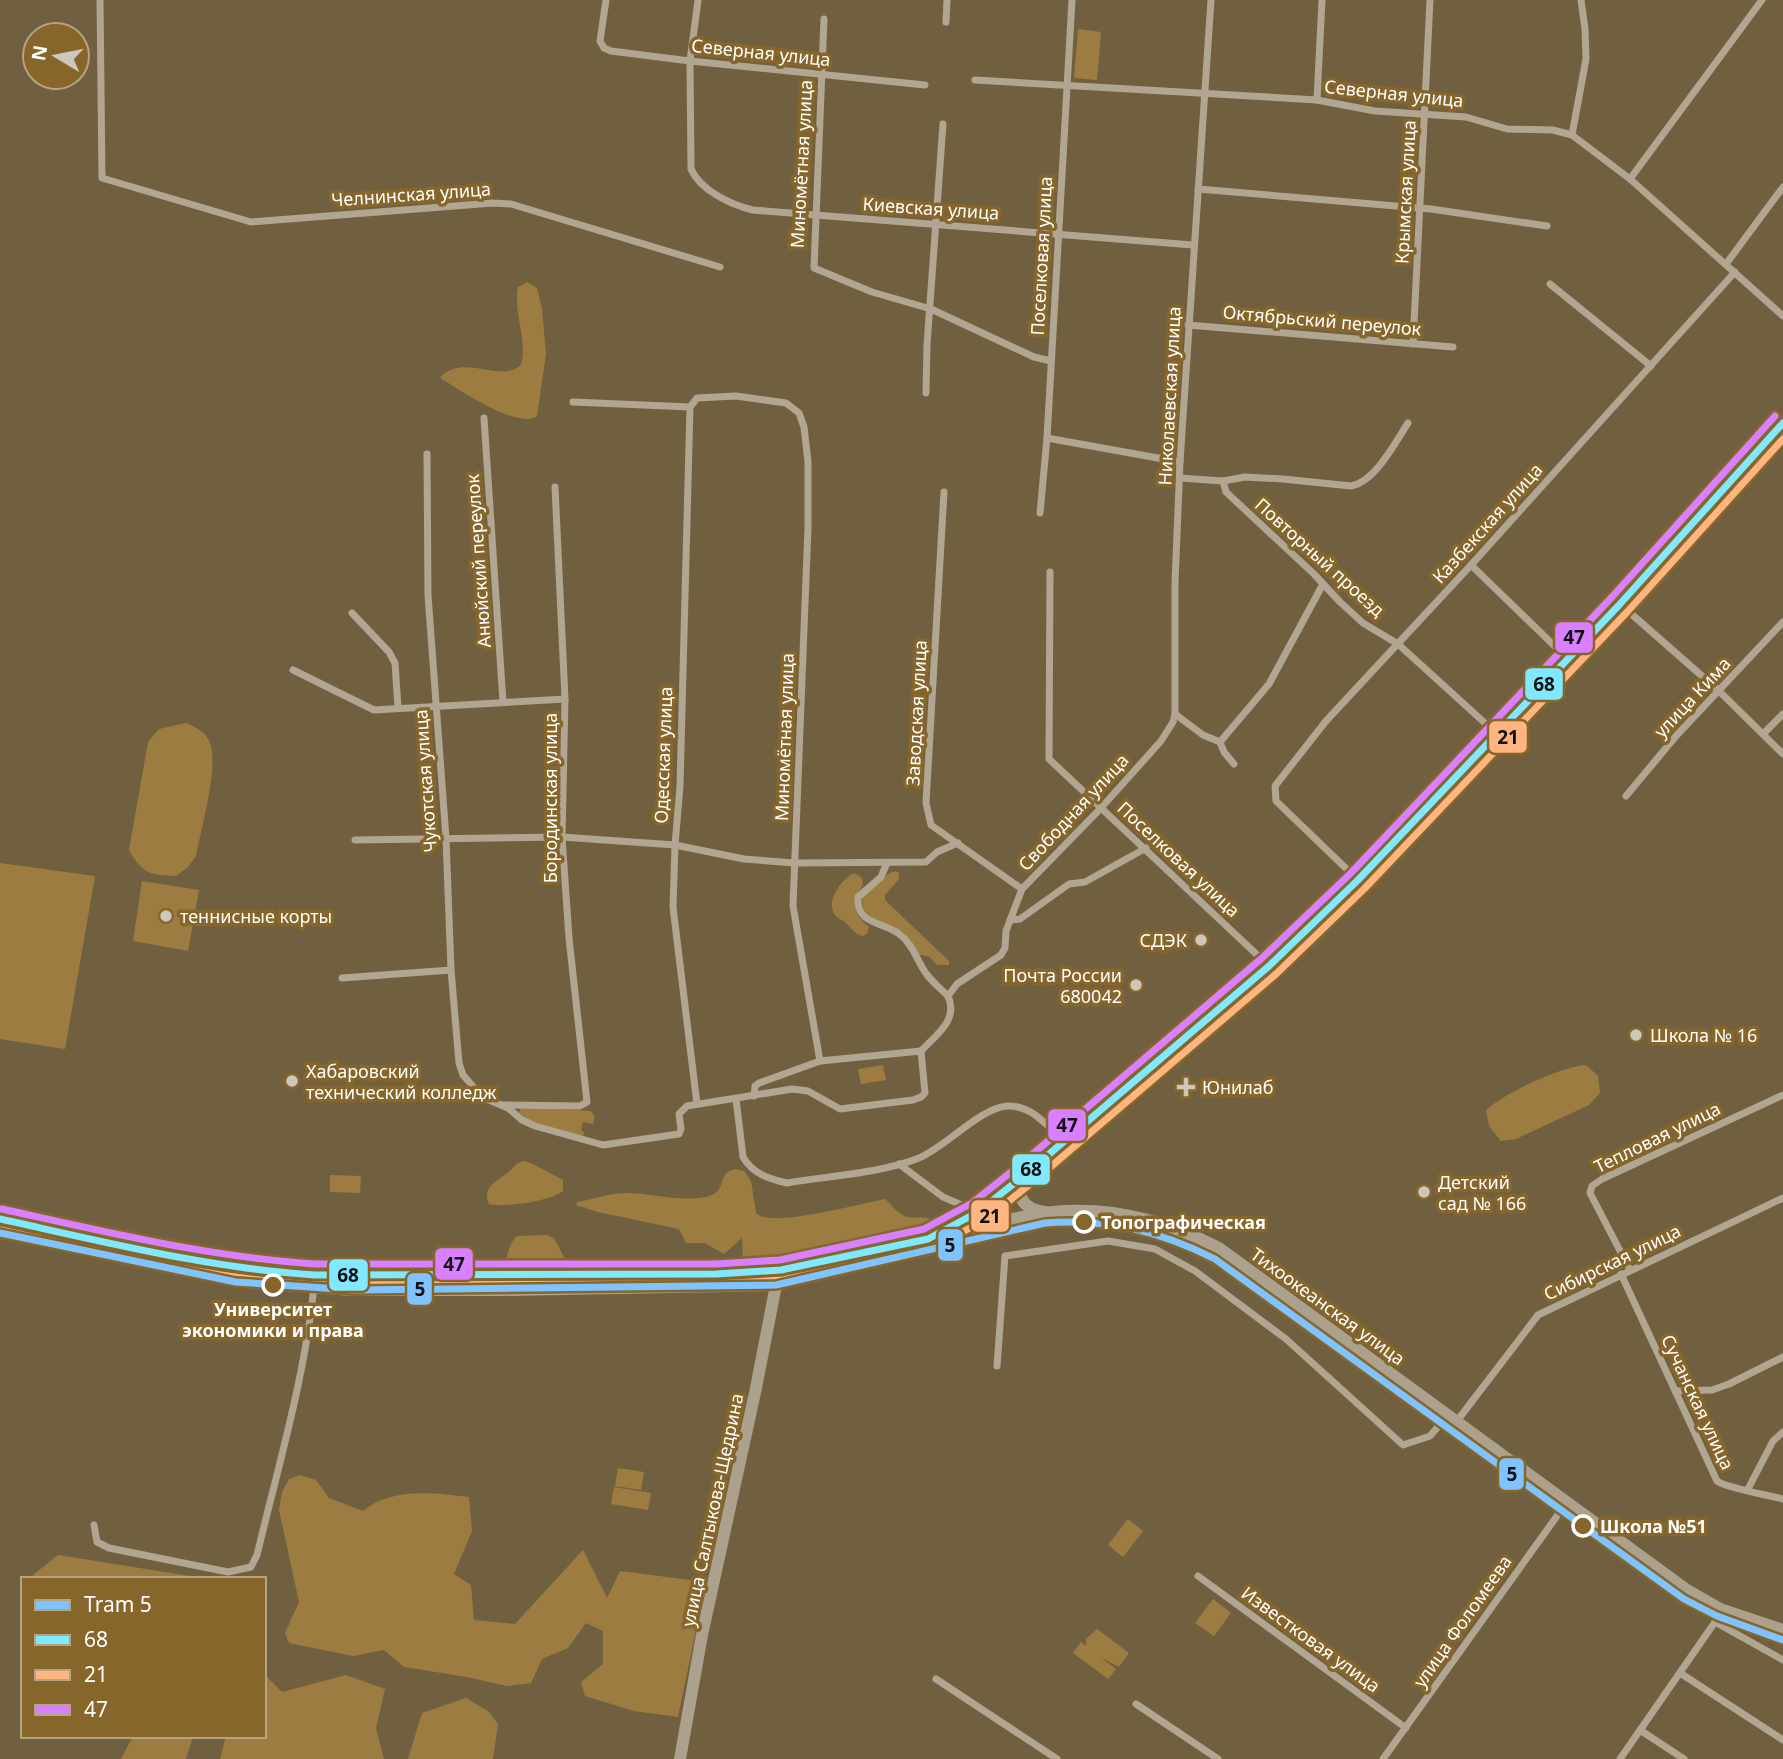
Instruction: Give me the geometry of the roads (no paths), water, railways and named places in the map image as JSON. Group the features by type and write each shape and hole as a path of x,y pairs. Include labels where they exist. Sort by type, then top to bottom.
{"main road":[{"path":"928,1239 978,1212 1027,1173 1269,966 1358,880 1497,735 1620,604 1783,423"},
{"path":"1027,1173 1020,1182 1019,1193 1025,1205 1035,1211 1049,1212"},
{"name":"Тихоокеанская улица","path":"0,1219 185,1259 256,1270 314,1275 716,1274 781,1270 1049,1212 1089,1210 1141,1218 1181,1230 1219,1248 1687,1590 1720,1609 1783,1630"},
{"name":"улица Салтыкова-Щедрина","path":"680,1759 704,1623 781,1270"}],"street":[{"name":"Челнинская улица","path":"100,0 102,178 251,222 493,204 511,205 719,267"},
{"name":"Северная улица","path":"606,0 600,41 604,48 611,51 925,85"},
{"path":"690,61 698,0"},
{"path":"946,22 947,0"},
{"name":"Поселковая улица","path":"1040,513 1047,438 1072,0"},
{"name":"Николаевская улица","path":"1175,714 1175,582 1180,463 1211,0"},
{"path":"1317,100 1322,0"},
{"name":"Крымская улица","path":"1413,344 1430,0"},
{"path":"1572,135 1586,59 1586,29 1581,0"},
{"path":"1630,179 1762,0"},
{"name":"Миномётная улица","path":"824,19 814,268 872,292 932,309"},
{"name":"Киевская улица","path":"690,61 691,169 698,181 735,204 753,210 816,216 937,223 1193,245"},
{"name":"Северная улица","path":"975,80 1317,100 1375,111 1466,117 1507,129 1553,130 1572,135 1630,179 1783,316"},
{"path":"926,393 943,124"},
{"path":"1726,264 1780,198 1783,187"},
{"path":"1198,189 1421,208 1547,226"},
{"name":"Казбекская улица","path":"1358,880 1276,801 1275,786 1326,721 1471,565 1735,272"},
{"path":"1550,284 1651,366"},
{"path":"932,309 1034,358 1051,361"},
{"name":"Октябрьский переулок","path":"1188,325 1452,347"},
{"name":"Миномётная улица","path":"690,407 697,398 736,396 786,403 799,413 807,444 808,528 793,906 820,1061"},
{"path":"573,402 690,407"},
{"name":"Одесская улица","path":"690,407 680,786 673,906 697,1104"},
{"name":"Анюйский переулок","path":"484,418 503,702"},
{"path":"1180,478 1223,481 1245,477 1359,485 1371,475 1408,424"},
{"path":"1047,438 1180,463"},
{"name":"Чукотская улица","path":"427,454 428,595 459,1063 463,1075 482,1097 500,1105"},
{"name":"Повторный проезд","path":"1223,481 1226,492 1363,622 1398,643 1497,735"},
{"name":"Бородинская улица","path":"500,1105 580,1106 587,1102 569,938 562,837 565,699 555,487"},
{"name":"Заводская улица","path":"944,492 926,803 928,820 931,825 1022,889"},
{"path":"1471,565 1568,659"},
{"name":"Поселковая улица","path":"1050,572 1049,759 1269,966"},
{"path":"1220,742 1269,684 1324,584"},
{"path":"1620,604 1718,690 1783,754"},
{"path":"352,613 396,663 398,708"},
{"name":"улица Кима","path":"1626,796 1676,736 1783,622"},
{"path":"293,670 374,710 565,699"},
{"path":"1175,714 1203,735 1220,742 1234,764"},
{"name":"Свободная улица","path":"948,996 957,984 1001,955 1022,889 1101,808 1161,741 1175,714"},
{"path":"1764,733 1783,714"},
{"path":"355,840 562,837 675,845 744,859 794,863 926,862 937,852 958,843"},
{"path":"1010,920 1020,919 1069,884 1085,882 1146,848"},
{"path":"754,1096 755,1086 759,1083 820,1061 921,1051 950,1018 951,1004 948,996 925,971 910,944 900,934 864,918 859,911 858,897 881,877 887,863"},
{"path":"342,978 451,970"},
{"path":"500,1105 535,1126 603,1145 679,1134 681,1110 687,1106 736,1098 799,1089 840,1109 913,1100 925,1093 921,1051"},
{"name":"Тепловая улица","path":"1630,1270 1590,1193 1592,1186 1602,1178 1783,1095"},
{"path":"736,1098 743,1157 755,1172 770,1180 787,1183 899,1164 931,1152 989,1111 1006,1106 1026,1108 1065,1141"},
{"path":"899,1164 943,1197 978,1212"},
{"name":"Сибирская улица","path":"998,1366 1005,1256 1108,1241 1155,1249 1195,1271 1286,1339 1403,1445 1430,1436 1452,1418 1538,1315 1783,1198"},
{"name":"Сучанская улица","path":"1621,1274 1717,1481 1723,1485 1783,1499"},
{"path":"94,1525 97,1542 109,1548 228,1572 251,1567 257,1555 296,1392 311,1310 314,1275"},
{"path":"1675,1391 1712,1390 1783,1357"},
{"path":"1748,1489 1773,1441 1783,1432"},
{"name":"улица Фоломеева","path":"1383,1759 1567,1502"},
{"name":"Известковая улица","path":"1198,1576 1406,1728"},
{"path":"1620,1759 1715,1622 1720,1609"},
{"path":"1715,1622 1783,1660"},
{"path":"1680,1673 1783,1740"},
{"path":"936,1679 1057,1759"},
{"path":"1136,1704 1218,1759"},
{"path":"1640,1730 1684,1759"}],"tram line":[{"name":"5","path":"0,1233 236,1282 354,1290 776,1285 1045,1223 1090,1223 1133,1229 1174,1241 1215,1259 1684,1599 1717,1616 1783,1640"},
{"path":"0,1236 235,1286 351,1295 502,1295 775,1290 1045,1227 1092,1225 1137,1232 1181,1247 1222,1269 1683,1602 1716,1620 1783,1644"}],"place":[{"name":"теннисные корты","path":"166,916"},
{"name":"СДЭК","path":"1201,940"},
{"name":"Почта России 680042","path":"1136,985"},
{"name":"Школа № 16","path":"1636,1035"},
{"name":"Хабаровский технический колледж","path":"292,1081"},
{"name":"Юнилаб","path":"1186,1087"},
{"name":"Детский сад № 166","path":"1424,1192"},
{"name":"Топографическая","path":"1084,1222"},
{"name":"Университет экономики и права","path":"273,1285"},
{"name":"Школа №51","path":"1583,1526"}]}
